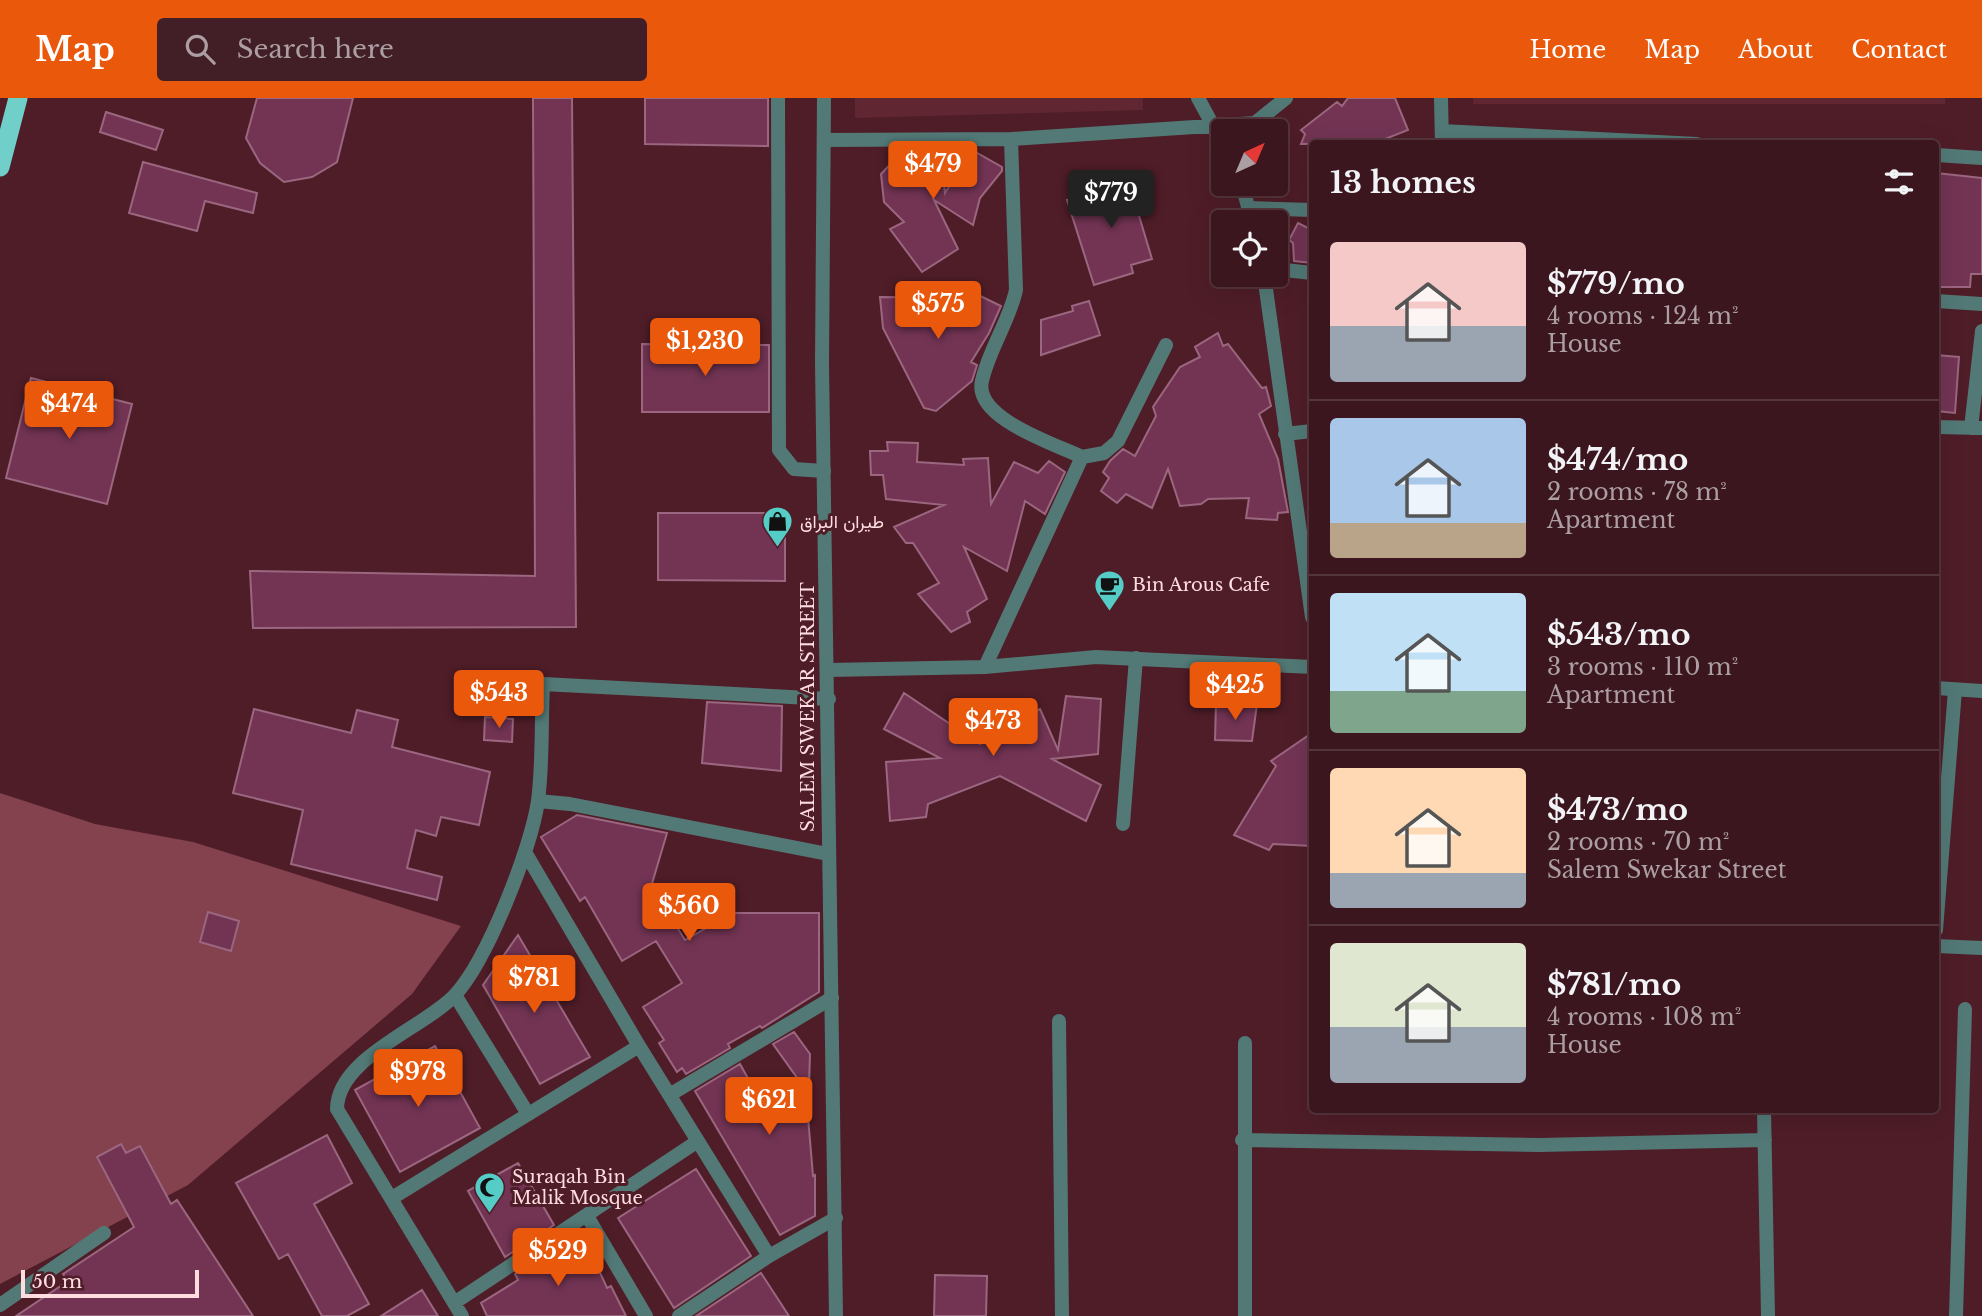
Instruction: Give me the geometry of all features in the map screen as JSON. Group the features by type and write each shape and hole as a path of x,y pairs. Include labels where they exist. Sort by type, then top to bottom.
{"highway":[{"path":"0,167 18,98"}],"street":[{"path":"778,98 779,450 794,469 824,471"},
{"name":"SALEM SWEKAR STREET","path":"824,98 824,471 836,1316"},
{"path":"1198,98 1211,124"},
{"path":"1260,119 1286,98"},
{"path":"1441,98 1442,137 1552,140"},
{"path":"824,140 1011,139 1211,126"},
{"path":"1011,139 1016,290 1012,310 982,379 980,393 987,406 1009,422 1082,457 1104,453 1118,441 1166,345"},
{"path":"1939,155 1982,158"},
{"path":"1288,212 1309,210"},
{"path":"1288,270 1309,273"},
{"path":"1266,287 1309,597"},
{"path":"1939,301 1982,304"},
{"path":"1939,427 1977,428 1982,331"},
{"path":"1285,434 1309,431"},
{"path":"985,667 1082,457"},
{"path":"828,670 985,667 1096,657 1309,667"},
{"path":"1123,824 1136,658"},
{"path":"698,1141 587,1216 458,1310 337,1109 337,1096 351,1073 455,995 487,944 525,852 538,801 543,684 829,698"},
{"path":"1939,688 1982,691"},
{"path":"1939,892 1955,690"},
{"path":"538,801 570,804 828,854"},
{"path":"525,852 639,1046 769,1256"},
{"path":"1939,946 1982,948"},
{"path":"455,995 528,1114"},
{"path":"671,1094 832,998"},
{"path":"1956,1316 1965,1009"},
{"path":"1059,1020 1062,1316"},
{"path":"1245,1043 1242,1140 1245,1316"},
{"path":"392,1198 639,1046"},
{"path":"1764,1113 1768,1316"},
{"path":"1242,1140 1539,1145 1765,1140"},
{"path":"587,1216 646,1316"},
{"path":"679,1316 769,1256 836,1219"},
{"path":"0,1305 104,1233"}],"shaded area":[{"path":"855,98 1143,98 1143,110 855,118"},
{"path":"1473,98 1945,98 1945,104 1473,104"},
{"path":"0,793 95,824 193,842 461,926 412,994 188,1185 0,1284"}],"building":[{"path":"257,98 353,98 337,162 312,177 284,182 260,163 246,138"},
{"path":"533,98 572,98 576,627 253,628 250,571 535,576"},
{"path":"645,98 768,98 768,146 645,144"},
{"path":"1348,98 1395,98 1408,130 1385,140 1309,140 1309,144 1301,144 1305,134 1301,130 1337,102 1342,106"},
{"path":"106,112 163,130 156,150 100,132"},
{"path":"972,150 1002,167 1002,171 980,198 973,225 934,200 958,249 922,272 890,229 904,222 884,202 881,174 899,155 941,152 945,193"},
{"path":"143,162 257,193 253,213 205,201 197,231 129,213"},
{"path":"1939,173 1982,178 1982,274 1971,274 1970,287 1939,287"},
{"path":"1138,177 1144,196 1134,199 1152,259 1131,265 1133,273 1094,285 1067,200"},
{"path":"1298,223 1309,228 1309,263 1294,261 1293,243 1289,240"},
{"path":"972,292 1001,306 989,333 971,362 977,365 972,381 936,411 924,408 883,328 880,297 969,298"},
{"path":"1089,301 1100,335 1041,355 1041,320 1073,311 1072,306"},
{"path":"1218,333 1223,346 1228,344 1262,388 1266,387 1271,406 1259,414 1278,459 1288,512 1278,513 1277,520 1246,518 1249,498 1208,499 1201,504 1180,506 1168,469 1152,508 1126,494 1117,503 1101,491 1109,478 1103,472 1123,449 1135,456 1156,416 1153,407 1180,367 1200,357 1195,347"},
{"path":"642,344 769,345 769,412 642,412"},
{"path":"1939,355 1959,357 1955,413 1939,411"},
{"path":"31,378 132,404 107,504 6,478"},
{"path":"887,442 918,443 917,462 964,465 963,459 988,458 991,504 1014,462 1038,473 1049,461 1065,472 1045,514 1025,501 1007,571 964,547 987,599 967,612 970,622 951,632 918,594 939,583 913,543 906,543 894,527 944,505 886,499 883,475 871,475 870,451 888,451"},
{"path":"658,513 785,513 785,581 658,580"},
{"path":"904,693 980,744 1040,709 1058,750 1066,696 1101,699 1098,754 1052,759 1101,785 1086,821 1000,776 928,804 926,817 890,821 886,762 940,758 884,729"},
{"path":"707,702 782,706 781,771 702,763"},
{"path":"1216,703 1257,704 1252,741 1215,740"},
{"path":"254,709 351,733 357,710 398,720 392,747 490,772 479,825 441,817 436,836 416,830 407,868 442,877 437,900 291,864 303,810 233,793"},
{"path":"485,717 513,719 512,742 484,740"},
{"path":"1309,735 1309,846 1273,844 1269,850 1234,835 1276,766 1271,761"},
{"path":"577,815 667,833 651,887 685,940 733,913 819,913 819,992 762,1028 760,1026 728,1044 730,1048 686,1074 682,1068 677,1072 659,1043 664,1040 643,1007 682,983 656,941 622,961 585,897 580,901 541,837"},
{"path":"208,912 239,921 231,951 200,942"},
{"path":"518,935 590,1057 540,1084 483,985"},
{"path":"794,1032 810,1054 808,1117 813,1176 815,1175 815,1216 780,1235 695,1091 740,1064 766,1111 805,1089 773,1044"},
{"path":"435,1046 480,1128 400,1172 355,1090"},
{"path":"327,1135 352,1183 314,1204 369,1304 347,1316 322,1316 288,1254 279,1259 236,1183"},
{"path":"121,1144 126,1153 140,1146 171,1204 177,1200 253,1316 16,1316 68,1281 63,1274 134,1227 97,1157"},
{"path":"518,1163 554,1225 505,1257 468,1191"},
{"path":"696,1169 751,1256 674,1308 618,1218"},
{"path":"584,1237 607,1288 611,1286 626,1316 487,1316 481,1303 518,1280 515,1274 563,1242 567,1248"},
{"path":"761,1273 789,1316 696,1316"},
{"path":"935,1275 987,1276 986,1316 934,1316"},
{"path":"422,1290 438,1316 381,1316"}],"place":[{"name":"طيران البراق","path":"777,549"},
{"name":"Bin Arous Cafe","path":"1109,612"},
{"name":"Suraqah Bin Malik Mosque","path":"489,1214"}]}
